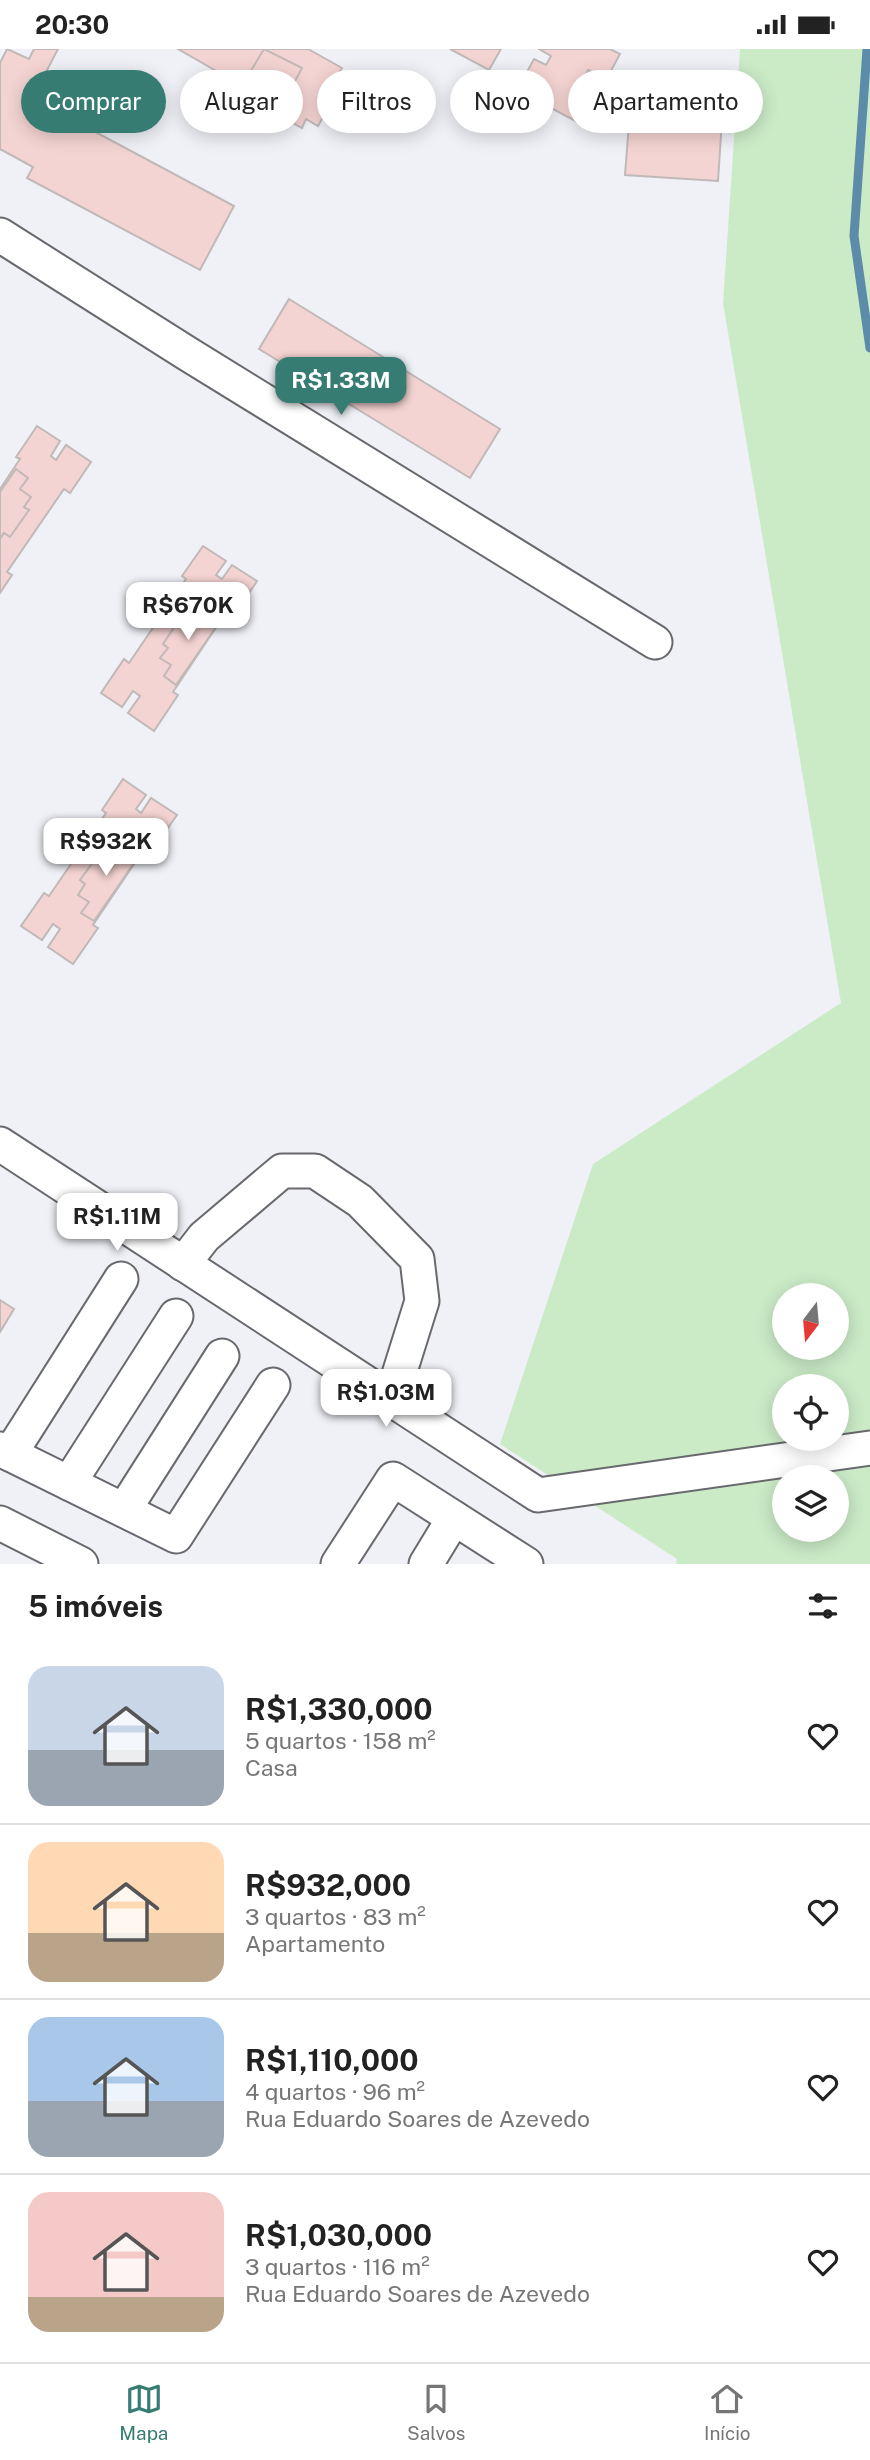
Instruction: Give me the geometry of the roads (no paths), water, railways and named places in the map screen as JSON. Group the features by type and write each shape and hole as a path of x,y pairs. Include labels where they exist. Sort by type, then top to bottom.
{"street":[{"path":"0,235 200,362 655,642"},
{"path":"0,1144 538,1495 870,1448"},
{"path":"183,1264 204,1237 282,1171 316,1171 360,1201 416,1259 422,1301 391,1400"},
{"path":"121,1279 5,1452 176,1537 273,1385"},
{"path":"69,1483 176,1316"},
{"path":"124,1510 222,1356"},
{"path":"338,1564 393,1479 526,1564"},
{"path":"426,1564 454,1518"},
{"path":"0,1523 81,1564"}],"waterway":[{"path":"867,49 854,236 870,348"}]}
